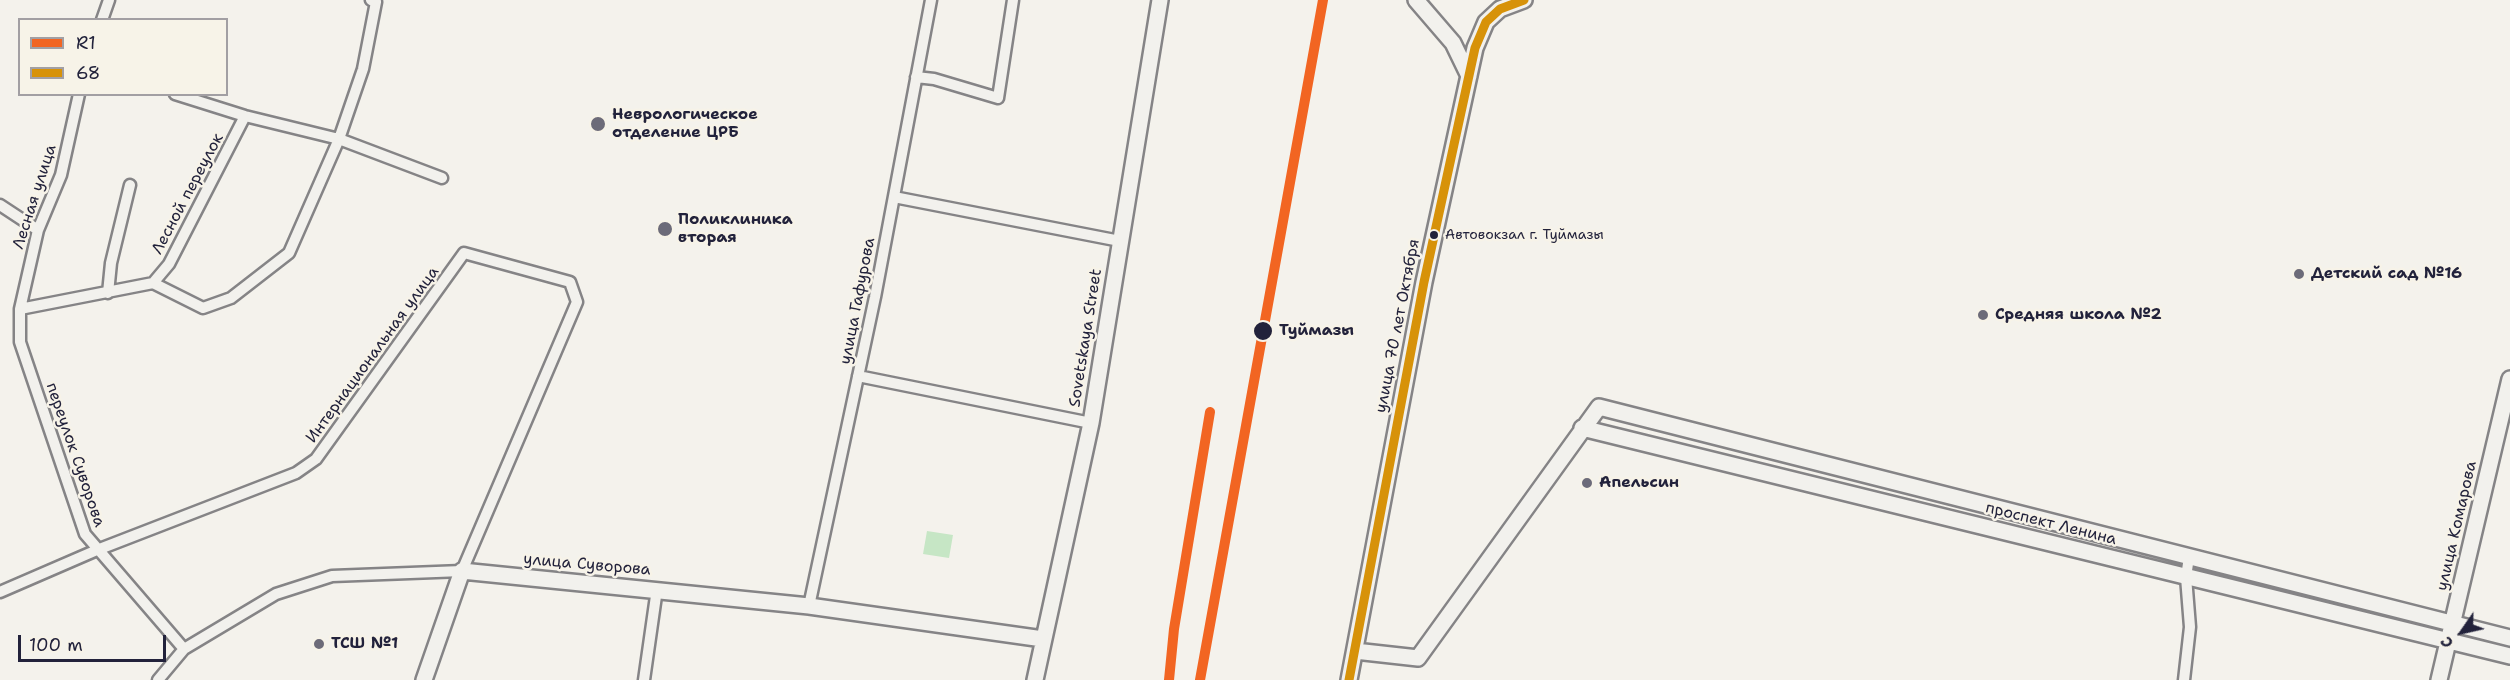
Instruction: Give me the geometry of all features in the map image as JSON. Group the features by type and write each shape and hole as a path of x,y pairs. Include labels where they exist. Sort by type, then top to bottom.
{"street":[{"path":"103,18 109,0"},
{"path":"20,309 153,284 202,308 231,298 289,254 339,139 363,69 376,2 371,0"},
{"name":"улица Гафурова","path":"809,606 858,376 931,0"},
{"path":"916,77 934,79 998,98 1013,0"},
{"name":"Sovetskaya Street","path":"1035,680 1091,423 1160,0"},
{"path":"1416,0 1454,43 1469,76"},
{"name":"улица 70 лет Октября","path":"1349,680 1424,282 1475,48 1486,22 1500,9 1522,1"},
{"name":"Лесная улица","path":"20,309 38,230 61,175 79,96"},
{"path":"181,96 245,116 339,139 442,178"},
{"name":"Лесной переулок","path":"153,284 169,264 245,116"},
{"path":"108,293 111,263 130,185"},
{"path":"894,197 1120,241"},
{"path":"0,205 38,230"},
{"name":"Интернациональная улица","path":"0,592 97,550 296,472 316,459 464,253 570,282 577,302 462,571"},
{"name":"переулок Суворова","path":"20,309 20,342 85,534 184,649"},
{"path":"858,376 1091,423"},
{"name":"улица Комарова","path":"2439,680 2510,379"},
{"name":"проспект Ленина","path":"2510,638 1599,407 1582,428 2510,656"},
{"path":"1355,651 1418,658 1582,428"},
{"path":"2184,680 2190,627 2186,577 2189,557"},
{"path":"424,680 462,571"},
{"name":"улица Суворова","path":"158,680 184,649 276,594 332,576 462,571 809,606 1043,639"},
{"path":"644,680 657,589"}],"green space":[{"path":"927,531 953,535 949,558 923,554"}],"transit line":[{"name":"R1","path":"1200,680 1323,0"},
{"name":"68","path":"1349,680 1424,282 1475,48 1486,22 1500,9 1524,0"},
{"name":"R1","path":"1169,680 1174,629 1210,412"}],"place":[{"name":"Неврологическое отделение ЦРБ","path":"598,124"},
{"name":"Поликлиника вторая","path":"665,229"},
{"name":"Автовокзал г. Туймазы","path":"1434,235"},
{"name":"Детский сад №16","path":"2299,274"},
{"name":"Средняя школа №2","path":"1983,315"},
{"name":"Туймазы","path":"1263,331"},
{"name":"Апельсин","path":"1587,483"},
{"name":"ТСШ №1","path":"319,644"}]}
